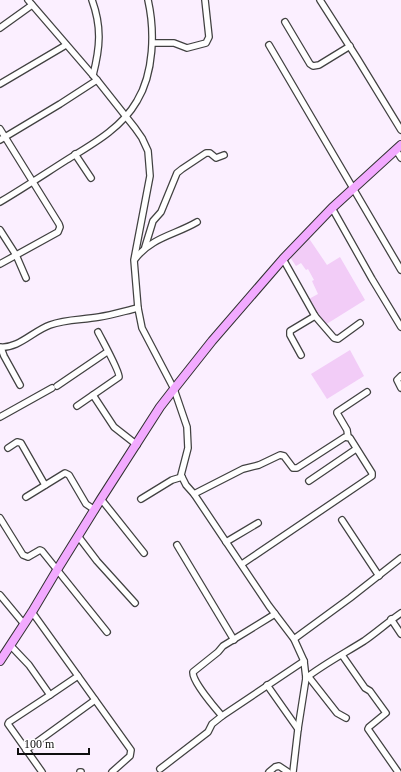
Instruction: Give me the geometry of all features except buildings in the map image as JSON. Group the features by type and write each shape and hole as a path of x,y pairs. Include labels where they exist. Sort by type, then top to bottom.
{"main road":[{"path":"0,661 160,407 212,341 283,259 332,208 399,147"}],"street":[{"path":"28,0 95,77 126,116 146,146 150,166 149,185 134,260 140,321 145,335 174,389 182,410 188,433 188,448 182,476 186,485 194,494 294,639 304,661 307,677 298,729 293,772"},
{"path":"2,138 60,104 95,77 100,41 96,12 92,0"},
{"path":"0,202 111,131 137,102 150,63 153,43 148,0"},
{"path":"153,43 174,43 187,48 206,43 209,37 205,0"},
{"path":"320,0 401,130"},
{"path":"0,28 32,5"},
{"path":"285,22 310,64 313,66 319,65 350,46"},
{"path":"0,84 66,45"},
{"path":"269,45 401,270"},
{"path":"0,130 2,138 33,181 60,227 58,232 0,264"},
{"path":"399,147 401,158"},
{"path":"145,247 153,221 161,212 179,171 206,153 210,153 216,158 224,155"},
{"path":"76,154 91,178"},
{"path":"332,208 401,327"},
{"path":"134,260 145,247 165,236 181,231 197,222"},
{"path":"0,230 16,255 26,278"},
{"path":"283,259 315,316 335,339 338,339 360,323"},
{"path":"20,384 1,348 17,344 49,325 77,319 100,317 138,308"},
{"path":"301,355 290,333 292,329 315,316"},
{"path":"77,406 119,377 119,371 107,352 98,332"},
{"path":"0,417 54,387 107,352"},
{"path":"401,376 397,380 401,388"},
{"path":"242,564 372,476 372,473 348,437 349,433 337,412 367,392"},
{"path":"93,395 114,427 137,445"},
{"path":"194,494 243,469 259,465 280,455 284,456 293,468 297,468 345,437 348,437"},
{"path":"8,448 17,442 21,443 45,485"},
{"path":"309,481 356,449"},
{"path":"26,497 62,473 67,473 86,504 95,510"},
{"path":"141,499 172,480 182,476"},
{"path":"101,499 144,553"},
{"path":"0,518 23,556 28,557 41,550 107,632"},
{"path":"342,520 379,576"},
{"path":"226,542 258,523"},
{"path":"78,536 97,561 134,603"},
{"path":"177,545 234,640"},
{"path":"294,639 401,558"},
{"path":"0,595 24,624"},
{"path":"32,612 96,700 131,752 130,756 112,772"},
{"path":"307,677 381,629 385,623 401,613"},
{"path":"222,716 202,691 192,673 218,652 223,646 276,614"},
{"path":"391,619 401,634"},
{"path":"10,645 29,665 50,695"},
{"path":"342,655 365,688 370,691 386,713 368,729 398,772"},
{"path":"160,769 208,732 212,724 222,716 304,661"},
{"path":"42,772 8,724 78,676"},
{"path":"307,677 337,713 346,718"},
{"path":"268,684 298,729"},
{"path":"26,750 96,700"},
{"path":"269,772 275,767 279,766 288,772"}],"shaded area":[{"path":"308,237 327,265 340,257 365,300 325,325 316,315 307,300 318,294 312,281 314,280 308,269 306,270 301,263 296,266 290,257"},
{"path":"350,350 364,376 327,399 311,374"}]}
